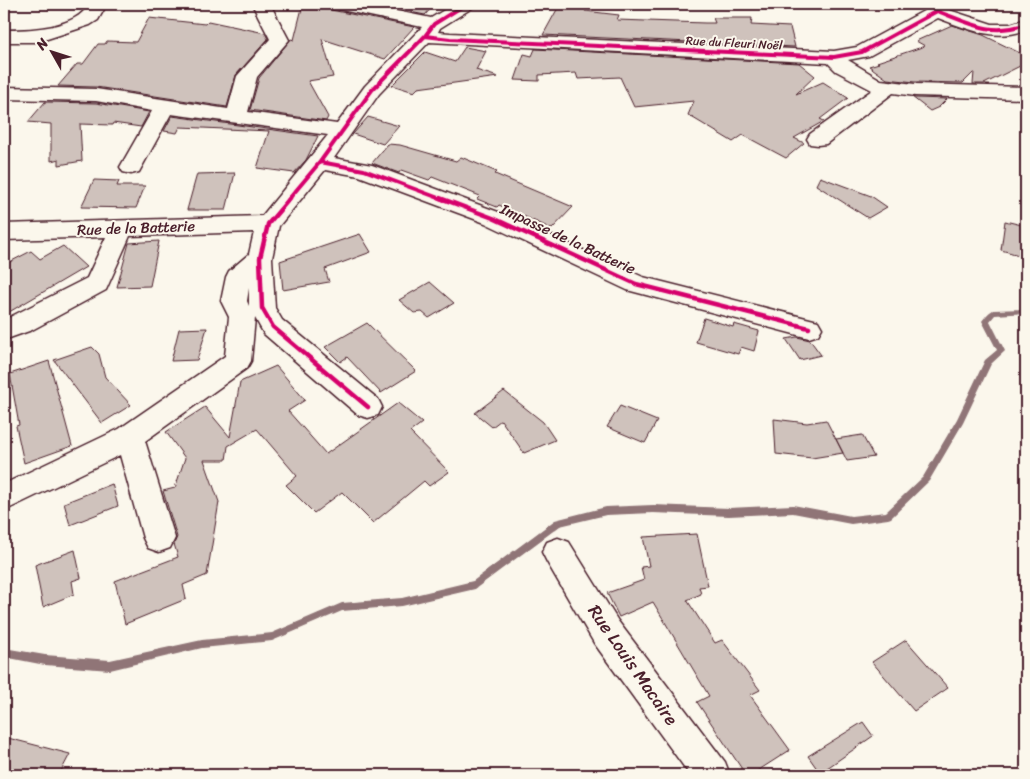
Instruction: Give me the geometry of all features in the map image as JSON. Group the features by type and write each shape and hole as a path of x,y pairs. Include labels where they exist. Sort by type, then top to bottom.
{"street":[{"path":"4,36 38,36 84,21 92,16 98,4"},
{"path":"237,116 247,76 280,40 261,4"},
{"name":"Rue du Fleuri Noël","path":"337,4 429,30 450,40 834,57 862,52 934,8 991,31 1006,31 1026,24"},
{"path":"368,407 273,327 262,308 260,258 268,224 320,162 372,90 429,30 466,4"},
{"path":"834,57 843,68 876,85 915,90 1026,93"},
{"path":"818,140 889,87"},
{"path":"4,94 96,95 165,107 342,131"},
{"path":"130,167 165,107"},
{"name":"Impasse de la Batterie","path":"320,162 364,170 494,218 636,284 810,328"},
{"name":"Rue de la Batterie","path":"4,232 268,224"},
{"path":"4,330 23,323 97,284 122,228"},
{"path":"4,498 129,437 238,362 242,317 234,302 238,277 260,258"},
{"path":"129,437 159,538"},
{"name":"Rue Louis Macaire","path":"558,552 606,632 712,775"}],"building":[{"path":"303,4 326,4 331,10 414,27 385,59 322,39 333,77 308,81 328,117 326,121 250,110 259,78 291,39 294,40"},
{"path":"370,4 435,4 425,15"},
{"path":"560,4 589,4 585,11 619,15 617,20 715,23 713,18 752,18 751,25 790,27 795,47 543,35"},
{"path":"149,18 205,24 208,21 265,33 268,39 236,75 227,107 96,87 58,86 77,64 83,64 98,44 105,44 107,41 136,42"},
{"path":"952,25 983,35 1026,56 1026,63 984,84 973,84 974,72 963,83 915,82 887,79 869,66 925,46 916,41"},
{"path":"465,47 486,51 476,70 498,77 418,88 414,92 392,85 425,52 455,62"},
{"path":"535,49 799,63 815,76 796,94 823,82 848,98 820,119 824,121 794,138 804,143 786,158 743,135 733,142 688,115 694,101 634,107 620,77 578,79 576,73 539,75 539,81 515,80 524,54 532,56"},
{"path":"912,97 947,99 939,107 930,111"},
{"path":"45,102 96,103 149,112 141,127 113,123 112,125 80,124 82,161 59,165 59,159 51,161 51,124 28,122"},
{"path":"172,116 318,136 306,160 294,173 257,168 269,131 180,127 177,133 164,131"},
{"path":"368,117 399,126 383,144 353,134"},
{"path":"388,144 400,145 456,161 461,157 497,172 495,174 573,207 552,229 499,205 497,207 477,199 480,196 432,177 429,180 401,170 399,173 372,163"},
{"path":"235,173 226,210 187,210 197,174"},
{"path":"820,177 871,196 887,207 868,218 816,185"},
{"path":"94,180 119,181 117,186 145,186 136,208 81,207"},
{"path":"1005,221 1026,226 1026,257 1001,250"},
{"path":"360,234 371,252 325,269 329,282 283,290 280,261"},
{"path":"159,241 150,286 117,287 129,243"},
{"path":"63,246 86,267 4,315 4,265 31,251 40,259"},
{"path":"430,282 454,303 429,318 422,312 414,313 399,300"},
{"path":"704,318 733,327 734,324 759,331 754,351 741,347 738,354 696,342"},
{"path":"367,323 416,371 381,393 347,357 340,362 325,347"},
{"path":"207,328 197,360 171,361 179,329"},
{"path":"797,337 810,340 821,355 800,360 786,339"},
{"path":"92,347 99,354 105,377 131,405 102,423 54,360"},
{"path":"49,361 72,446 24,463 16,426 19,425 10,374"},
{"path":"276,366 305,400 288,411 326,454 398,403 422,423 410,432 449,472 429,486 424,481 373,523 342,492 314,513 286,485 297,476 257,429 228,446 226,460 204,460 219,502 207,575 183,585 186,599 125,624 115,581 178,557 174,544 177,537 163,491 175,488 185,458 166,432 205,407 230,437 240,382"},
{"path":"504,391 543,422 555,440 524,453 501,420 492,427 475,413"},
{"path":"620,406 657,421 645,443 607,427"},
{"path":"774,419 807,423 826,420 843,453 812,458 776,454"},
{"path":"862,435 874,457 847,461 836,439"},
{"path":"112,484 118,506 70,525 64,503"},
{"path":"697,534 708,586 699,587 701,594 687,600 715,643 722,640 760,690 750,695 790,750 751,775 746,775 697,702 709,696 653,602 619,617 607,593 644,580 641,567 649,566 643,537"},
{"path":"75,550 81,578 72,581 74,594 43,607 35,565"},
{"path":"906,640 948,688 914,711 872,662"},
{"path":"863,722 873,736 820,773 808,756"},
{"path":"4,737 70,754 59,775 4,775"}],"waterway":[{"path":"4,653 45,660 110,665 202,644 272,637 342,607 402,602 475,585 558,523 606,511 653,509 729,512 793,509 851,520 888,515 926,479 960,421 988,362 1001,351 986,321 993,313 1026,311"}],"cycle path":[{"path":"368,407 273,327 262,308 260,258 268,224 320,162 372,90 425,36 434,24 466,4"},
{"path":"425,36 450,39 834,57 862,52 937,11 981,28 992,30 1003,30 1026,24"},
{"path":"320,162 364,170 493,218 636,284 809,328"}]}
